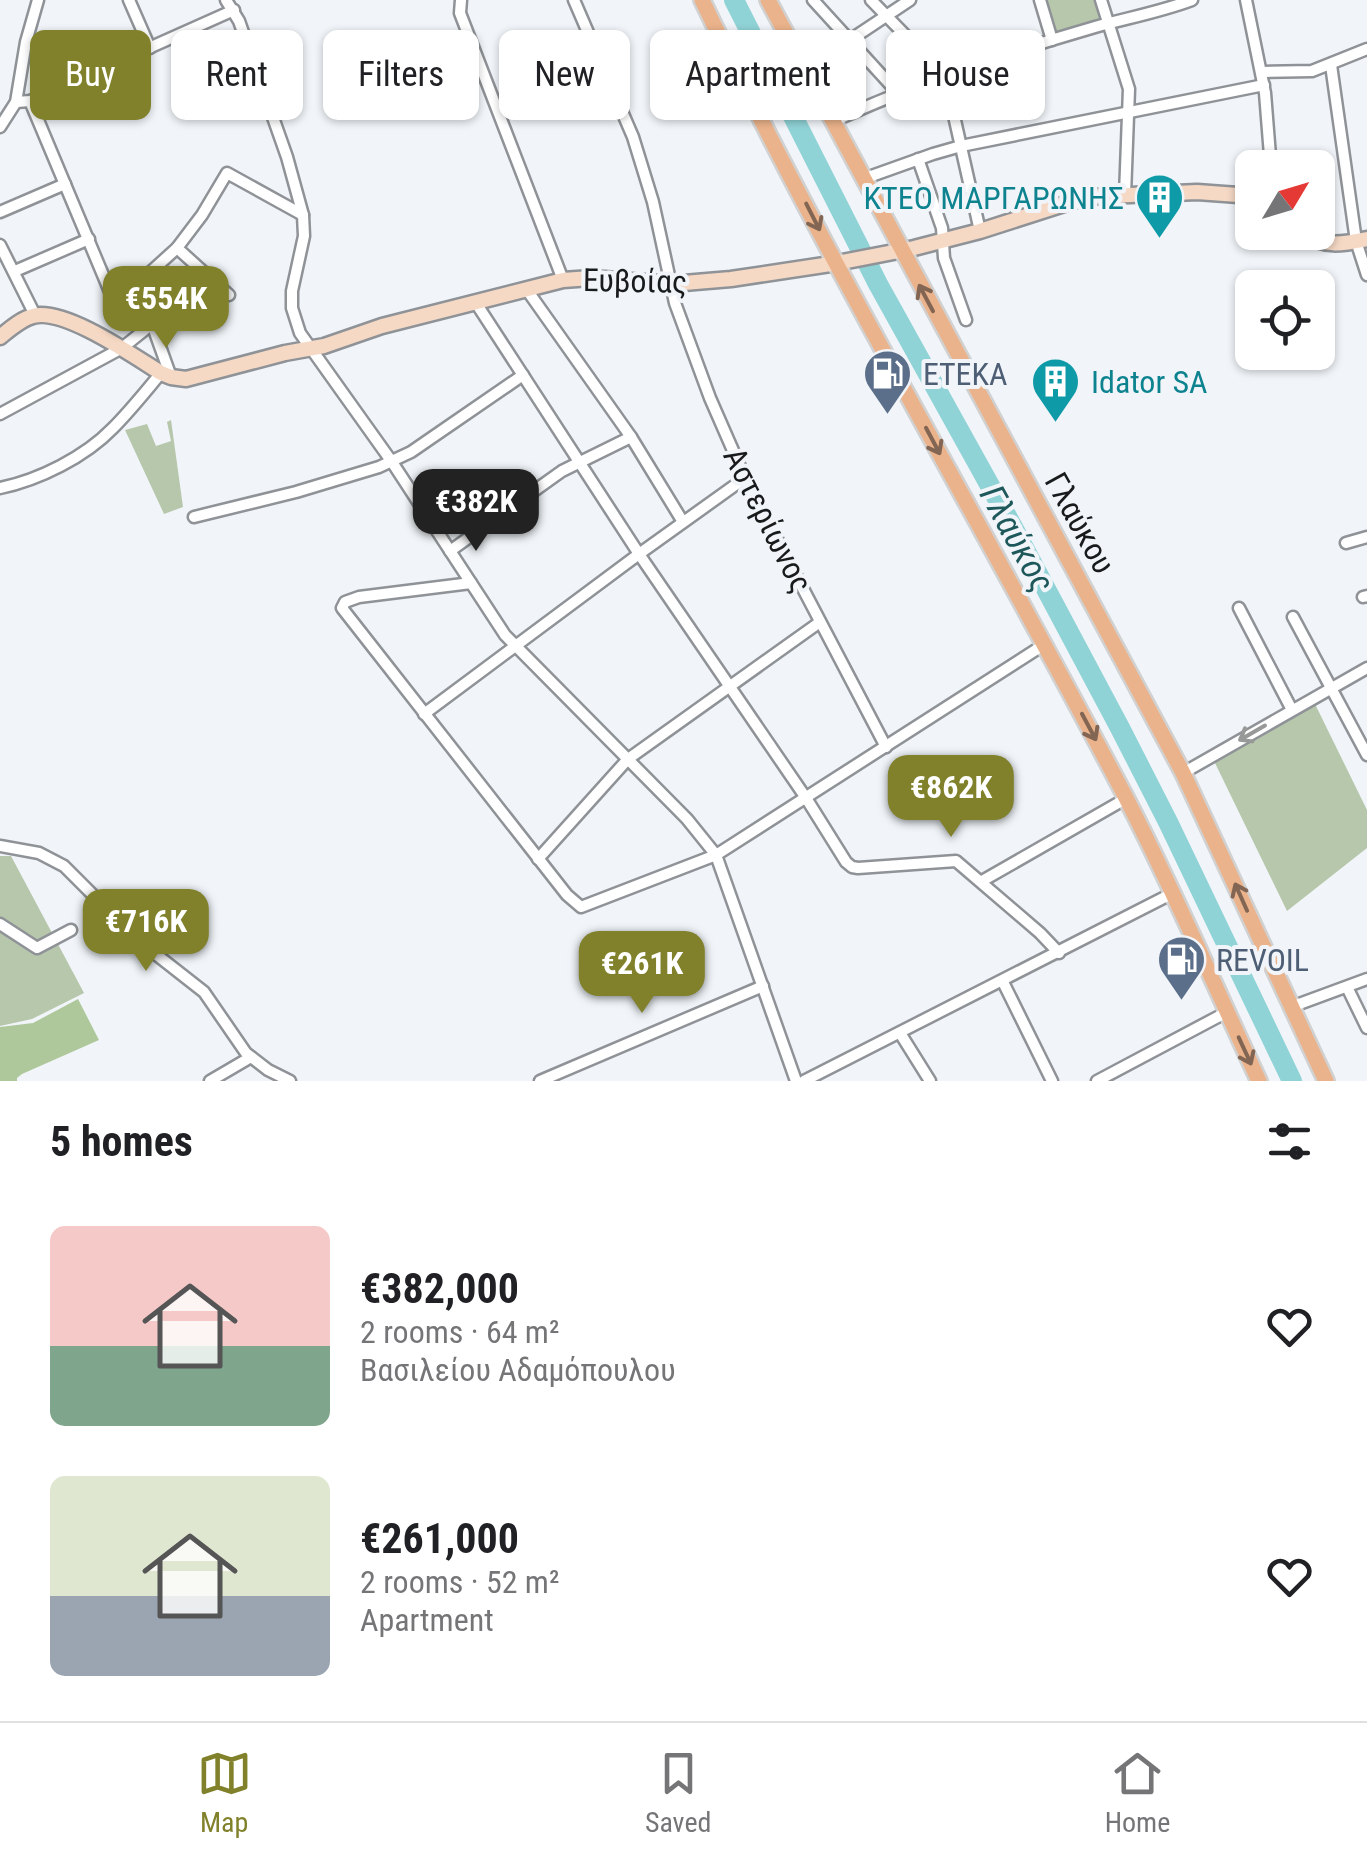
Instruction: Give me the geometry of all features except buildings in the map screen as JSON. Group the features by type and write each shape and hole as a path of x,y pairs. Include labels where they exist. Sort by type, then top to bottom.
{"main road":[{"path":"702,0 1126,798 1259,1081"},
{"name":"Γλαύκου","path":"768,0 784,30"},
{"name":"Γλαύκου","path":"832,122 896,252 1122,656 1183,774 1326,1081"},
{"name":"Ευβοίας","path":"166,375 200,376 563,280 591,278 672,284 732,279 896,252 1086,198 1209,192 1235,194"},
{"path":"1335,243 1362,240"},
{"path":"0,337 36,315 60,319 122,348 166,375"}],"street":[{"path":"0,126 16,102 38,0"},
{"path":"129,0 142,30"},
{"path":"226,0 234,10 304,215 292,308 300,333 392,462 514,646 716,855 796,1081"},
{"path":"460,0 460,13 563,280"},
{"name":"Αστερίωνος","path":"574,0 633,137 680,318 710,398 746,478 886,748"},
{"path":"813,0 841,30"},
{"path":"870,0 899,30"},
{"path":"865,30 910,0"},
{"path":"1040,0 1052,40"},
{"path":"1102,0 1128,87 1125,195"},
{"path":"1045,42 1192,0"},
{"path":"1246,0 1263,79 1269,150"},
{"path":"151,48 234,10"},
{"path":"863,179 961,146 1308,72 1367,49"},
{"path":"866,58 886,80"},
{"path":"1331,64 1367,275"},
{"path":"832,122 886,97"},
{"path":"16,102 30,101"},
{"path":"38,120 112,294"},
{"path":"955,120 980,231"},
{"path":"918,159 941,223 944,258 966,320"},
{"path":"0,488 47,471 102,438 166,375 152,324 134,286 176,248 227,173 304,215"},
{"path":"0,212 66,184"},
{"path":"15,271 90,239"},
{"path":"0,245 36,315"},
{"path":"176,248 229,295"},
{"path":"527,290 631,437 683,522"},
{"path":"476,303 638,554 846,862 852,867 954,860 1059,953"},
{"path":"0,414 122,348 152,324"},
{"path":"194,517 296,492 392,462 523,375"},
{"path":"450,551 562,470 631,437"},
{"path":"424,714 746,478"},
{"path":"1346,543 1367,536"},
{"path":"472,583 359,597 342,604 346,616 538,859 581,907 716,855 1045,644"},
{"path":"1238,608 1292,710"},
{"path":"1293,616 1367,755"},
{"path":"538,859 628,760 820,622"},
{"path":"1183,774 1367,668"},
{"path":"982,882 1126,798"},
{"path":"0,846 39,853 64,866 139,941 204,992 251,1057 290,1081"},
{"path":"804,1081 1174,894"},
{"path":"0,924 37,948 71,930"},
{"path":"1291,1007 1367,979"},
{"path":"1003,982 1052,1081"},
{"path":"540,1081 763,986"},
{"path":"1348,987 1365,1020"},
{"path":"1097,1081 1227,1012"},
{"path":"900,1033 930,1081"},
{"path":"210,1081 251,1057"}],"green space":[{"path":"1040,0 1101,0 1108,23 1052,40"},
{"path":"171,420 183,507 164,514 125,430 147,424 156,446 171,441 167,422"},
{"path":"1315,704 1367,810 1367,848 1287,911 1214,761"},
{"path":"0,856 11,856 84,993 32,1019 0,1026"},
{"path":"78,999 99,1040 22,1074 17,1081 0,1081 0,1027 33,1023"}],"waterway":[{"name":"Γλαύκος","path":"734,0 878,284 1120,728 1292,1081"}],"place":[{"name":"ΚΤΕΟ ΜΑΡΓΑΡΩΝΗΣ","path":"1159,240"},
{"name":"ΕΤΕΚΑ","path":"888,416"},
{"name":"Idator SA","path":"1056,424"},
{"name":"REVOIL","path":"1181,1002"}]}
